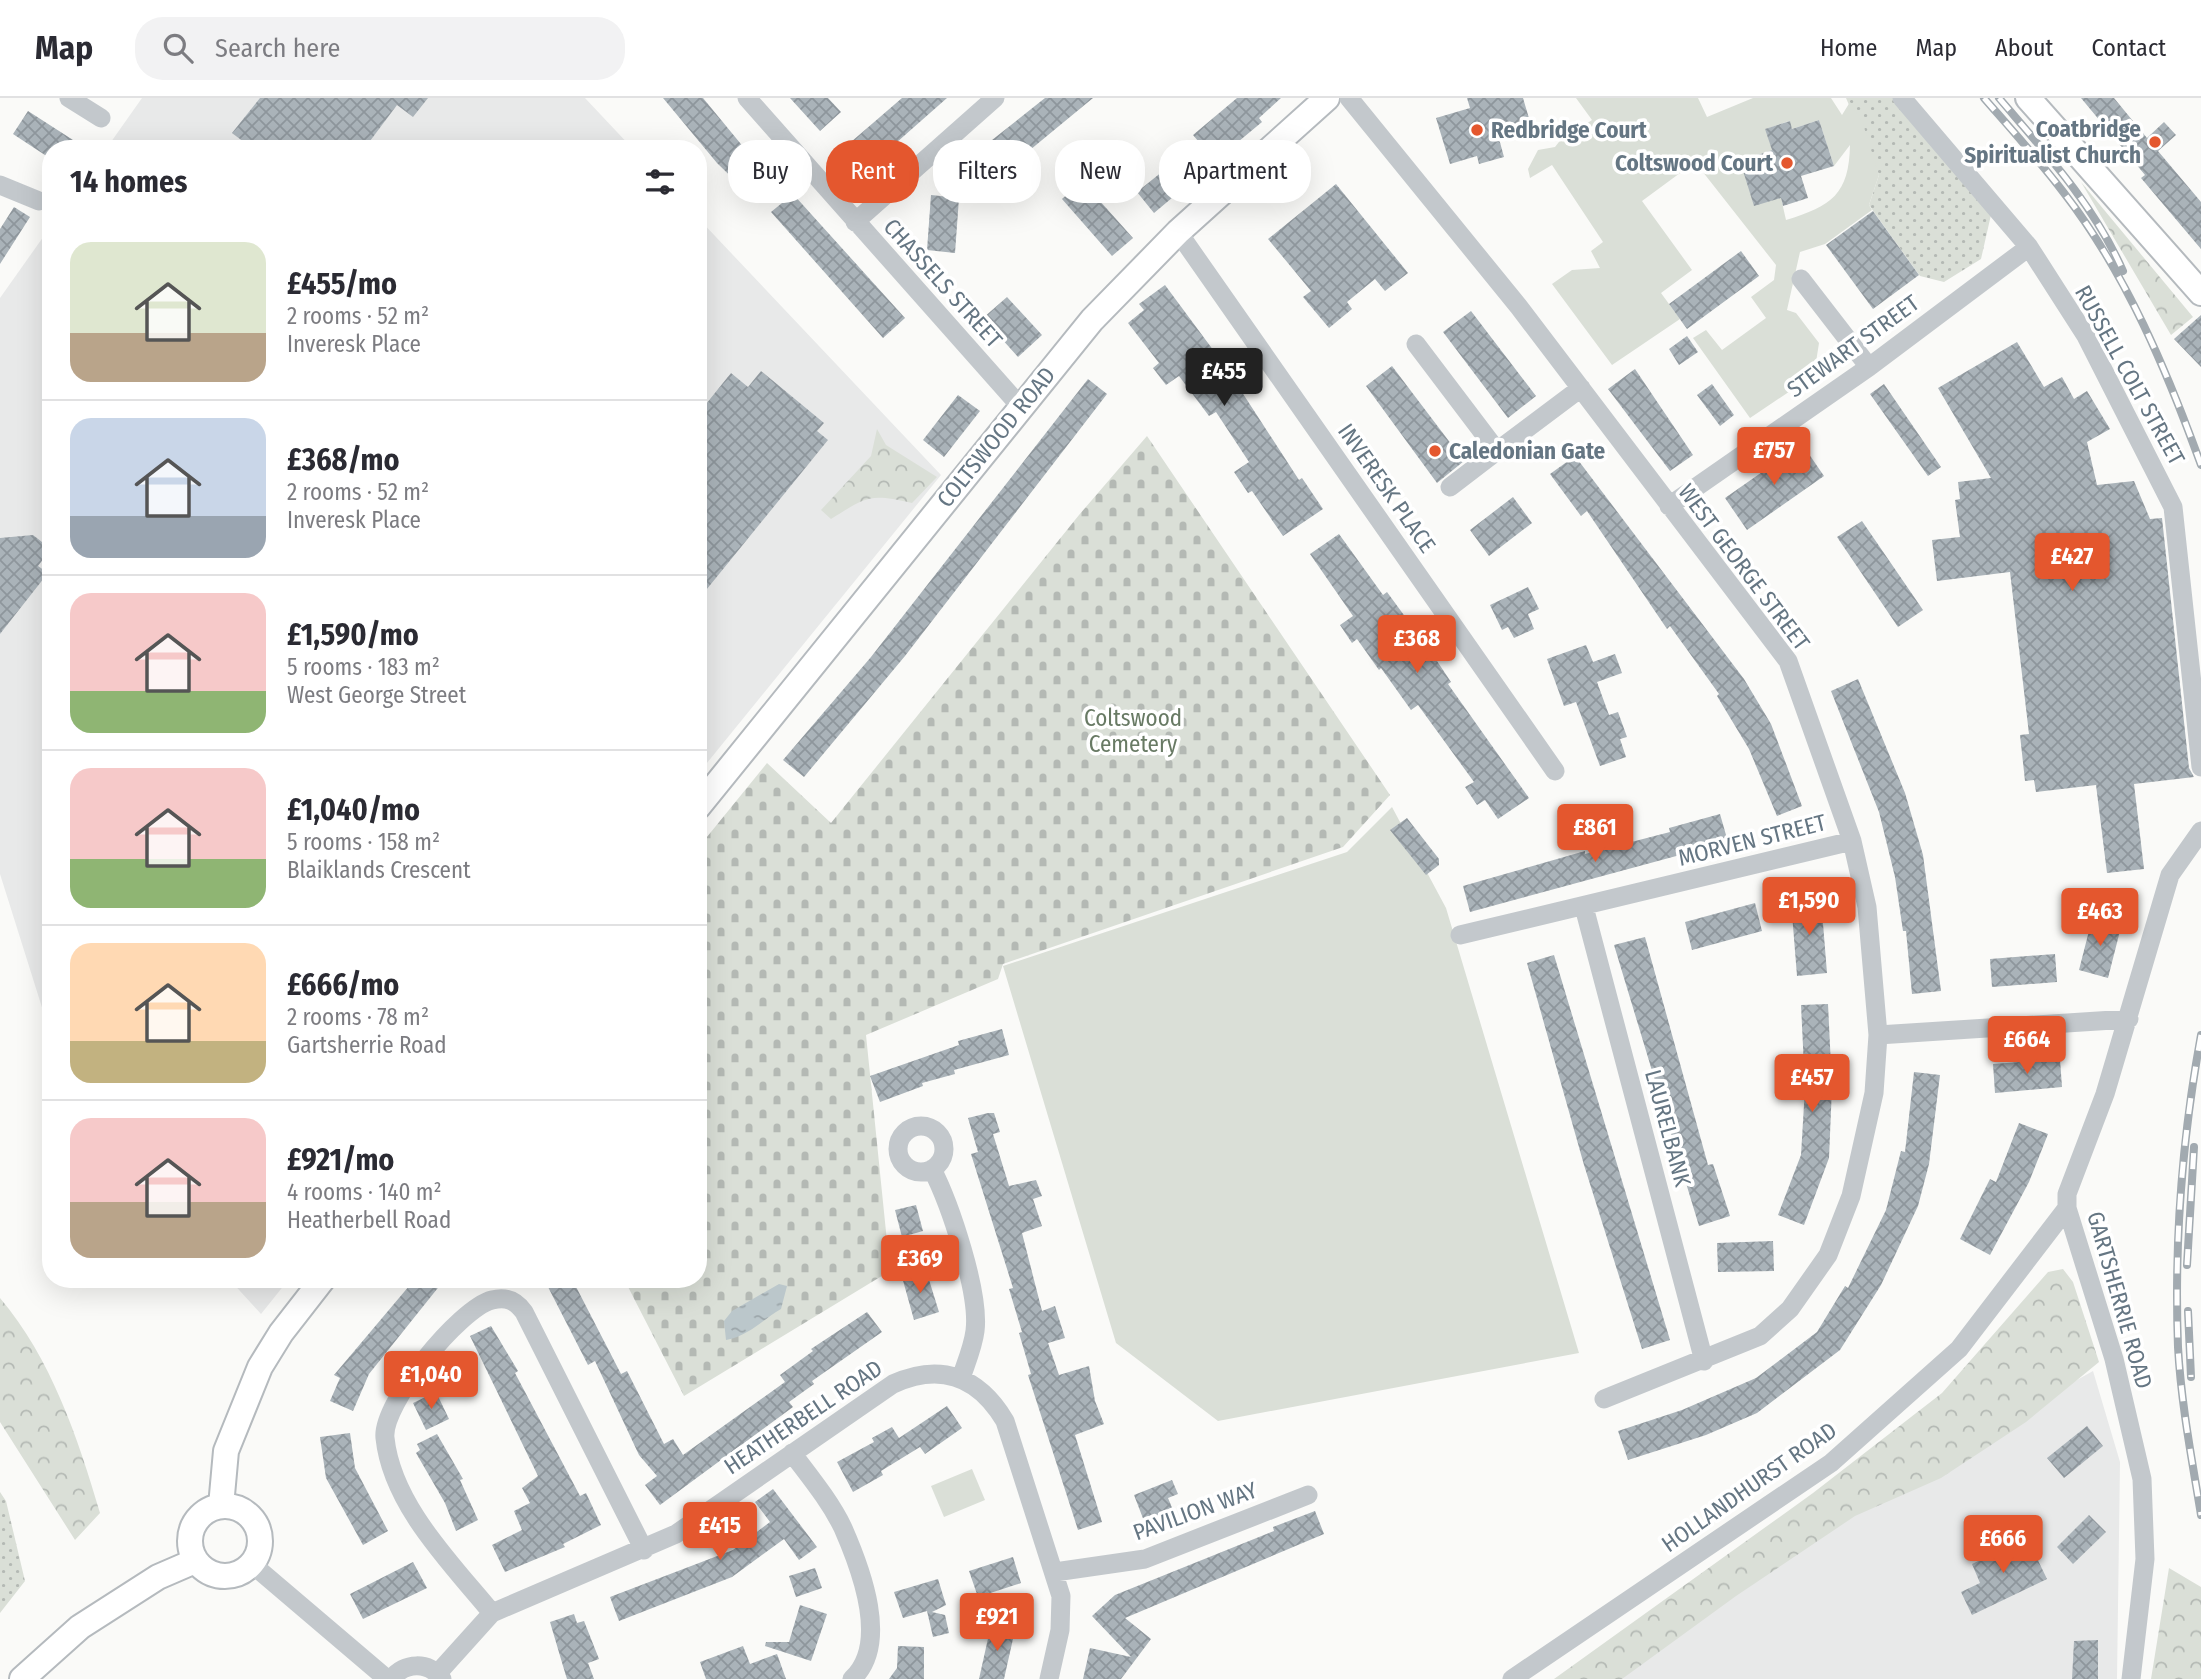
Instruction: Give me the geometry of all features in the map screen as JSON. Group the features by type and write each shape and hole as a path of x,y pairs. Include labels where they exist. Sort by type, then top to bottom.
{"main road":[{"name":"COLTSWOOD ROAD","path":"707,796 1092,320 1178,232 1327,98"},
{"path":"2028,98 2201,293"},
{"path":"221,1506 226,1451 260,1367 281,1333 316,1288"},
{"path":"221,1506 239,1508 253,1519 260,1543 253,1565 238,1575 220,1576 206,1572 195,1561 190,1540 195,1522 208,1510 221,1506"},
{"path":"22,1679 80,1627 158,1577 195,1561"}],"street":[{"path":"69,98 101,118"},
{"name":"CHASSELS STREET","path":"747,98 1020,406"},
{"path":"855,222 995,98"},
{"name":"WEST GEORGE STREET","path":"1349,98 1520,306 1788,661 1852,841 1867,907 1878,1035 1866,1139 1851,1196 1828,1255 1790,1309 1760,1336 1704,1361 1604,1399"},
{"name":"RUSSELL COLT STREET","path":"1902,98 2029,247 2086,336 2173,507 2201,767"},
{"path":"0,185 39,201"},
{"name":"INVERESK PLACE","path":"1178,232 1555,771"},
{"name":"STEWART STREET","path":"1669,506 1869,367 2029,247"},
{"path":"1801,279 1869,367"},
{"path":"1416,344 1497,452"},
{"path":"1450,487 1581,388"},
{"name":"GARTSHERRIE ROAD","path":"2132,1679 2145,1559 2142,1479 2114,1359 2067,1208 2067,1194 2129,1019 2170,875 2201,831"},
{"name":"MORVEN STREET","path":"1460,935 1852,841"},
{"name":"LAURELBANK","path":"1584,907 1704,1361"},
{"path":"1878,1035 2129,1019"},
{"path":"932,1169 941,1186 975,1298 975,1332 961,1378"},
{"name":"HOLLANDHURST ROAD","path":"1512,1679 1831,1463 1959,1349 2067,1208"},
{"path":"492,1613 422,1529 389,1461 384,1435 389,1413 400,1394 453,1328 491,1300 506,1298 517,1303 524,1312 644,1550"},
{"name":"HEATHERBELL ROAD","path":"440,1676 492,1613 676,1534 893,1384 914,1374 933,1372 961,1378 993,1401 1005,1421 1061,1596 1060,1630 1049,1679"},
{"path":"792,1453 843,1528 872,1619 867,1659 852,1679"},
{"name":"PAVILION WAY","path":"1055,1572 1145,1559 1308,1495"},
{"path":"253,1565 389,1679 408,1666 420,1665 440,1676"}],"shaded area":[{"path":"142,98 585,98 625,140 112,140"},
{"path":"707,228 941,475 707,763"},
{"path":"42,239 42,1007 0,874 0,298"},
{"path":"237,1288 282,1288 261,1314"},
{"path":"2093,1371 2120,1462 2117,1679 1592,1679 1859,1502"}],"green space":[{"path":"1576,98 1698,98 1707,117 1753,98 1831,98 1842,115 1850,102 1863,124 1879,175 1869,205 1872,210 1825,244 1800,252 1787,310 1796,313 1819,343 1814,375 1750,418 1693,338 1706,330 1722,350 1766,318 1751,297 1774,280 1776,265 1695,162 1642,201 1692,270 1661,293 1680,319 1612,365 1552,284 1572,270 1600,268 1591,251 1603,242 1552,165 1530,178 1528,169 1538,150 1555,147 1566,133 1574,132 1592,120","holes":["1819,120 1834,166 1850,145 1846,175 1835,196 1815,209 1786,220 1781,198 1740,161 1772,150 1766,129 1789,121 1792,129"]},
{"path":"1846,98 1902,98 1993,206 1981,259 1944,282 1920,276 1869,205 1879,175"},
{"path":"2081,182 2193,317 2171,335"},
{"path":"877,429 886,445 937,477 912,503 886,498 868,499 831,519 821,510 871,456"},
{"name":"Coltswood Cemetery","path":"1147,436 1390,795 1343,847 1003,964 998,979 866,1035 890,1271 684,1396 629,1288 707,1288 707,837 767,763 831,823 1079,515"},
{"path":"1392,807 1446,908 1579,1353 1218,1421 1116,1343 1003,966 1347,852"},
{"path":"2063,1269 2073,1282 2099,1362 2026,1422 1941,1478 1855,1516 1736,1596 1622,1679 1554,1679 1813,1493 1942,1393 2048,1272"},
{"path":"0,1298 34,1346 61,1400 100,1513 75,1540 0,1422"},
{"path":"972,1469 985,1500 944,1517 931,1486"},
{"path":"0,1492 6,1501 25,1581 0,1613"},
{"path":"2169,1568 2201,1587 2201,1679 2151,1679"}],"water":[{"path":"779,1284 787,1286 781,1309 748,1331 726,1340 724,1321 732,1311"}],"building":[{"path":"260,98 428,98 413,117 397,105 371,140 241,140 232,133"},
{"path":"663,98 703,98 738,140 728,140 728,174 707,151 707,140 698,140"},
{"path":"790,98 828,98 841,112 820,131"},
{"path":"902,98 947,98 899,140 853,140"},
{"path":"1045,98 1093,98 1041,141 992,140"},
{"path":"1237,98 1281,98 1259,118 1262,122 1240,140 1197,140 1193,135"},
{"name":"Redbridge Court","path":"1467,98 1523,98 1531,125 1498,135 1504,157 1479,164 1477,156 1450,164 1436,118 1470,108"},
{"path":"2081,98 2114,98 2147,138 2164,122 2176,135 2158,151 2201,202 2201,249 2141,178 2145,175"},
{"path":"28,111 73,140 42,140 42,153 13,134"},
{"name":"Coltswood Court","path":"1819,120 1834,166 1801,176 1808,198 1783,206 1781,198 1754,206 1740,161 1772,150 1765,129 1790,121 1792,129"},
{"path":"1159,174 1159,203 1166,203 1154,213 1145,202 1145,186"},
{"path":"1336,184 1408,273 1385,291 1375,279 1347,302 1352,309 1329,328 1303,297 1311,291 1268,239"},
{"path":"931,195 933,203 959,203 955,253 927,250"},
{"path":"782,203 801,203 905,318 883,338 771,212"},
{"path":"1066,203 1102,203 1133,238 1112,256"},
{"path":"14,207 30,217 0,264 0,229"},
{"path":"1873,211 1919,275 1873,309 1826,245"},
{"path":"1741,251 1759,276 1687,329 1669,304"},
{"path":"1165,285 1225,366 1299,480 1302,478 1323,509 1283,536 1252,491 1248,493 1234,472 1249,462 1216,412 1209,416 1179,376 1166,385 1153,368 1159,363 1128,323 1144,310 1139,304"},
{"path":"1007,297 1042,335 1018,357 983,318"},
{"path":"1471,311 1536,396 1508,418 1443,332"},
{"path":"2201,315 2201,367 2174,339"},
{"path":"1687,336 1698,352 1679,365 1669,349"},
{"path":"2017,342 2044,387 2062,377 2074,399 2087,391 2110,429 2087,442 2097,485 2134,481 2150,519 2162,518 2189,768 2194,777 2134,784 2144,869 2107,873 2096,785 2036,792 2034,780 2025,781 2020,735 2029,734 2010,572 1937,581 1932,540 1960,537 1955,500 1960,499 1958,482 1991,478 1938,388"},
{"path":"1392,366 1464,461 1437,483 1366,386"},
{"path":"1635,369 1693,455 1670,471 1608,389"},
{"path":"761,371 824,423 817,431 828,440 707,589 707,403 731,373 748,387"},
{"path":"1088,379 1107,394 905,656 804,777 783,760 871,657"},
{"path":"1712,384 1734,415 1720,426 1697,395"},
{"path":"1884,384 1941,467 1928,476 1870,394"},
{"path":"958,395 980,411 944,457 923,440"},
{"path":"1802,444 1824,476 1747,530 1725,498"},
{"path":"1575,456 1744,679 1771,724 1802,806 1777,816 1749,749 1717,696 1719,694 1670,626 1667,629 1587,511 1581,516 1550,474"},
{"path":"1513,497 1532,523 1489,556 1470,530"},
{"path":"1862,521 1923,610 1898,627 1837,537"},
{"path":"1339,534 1383,595 1387,592 1431,652 1451,682 1448,684 1529,798 1498,819 1485,800 1477,805 1465,787 1474,782 1418,705 1411,710 1357,639 1352,643 1340,625 1353,616 1310,554"},
{"path":"33,535 42,542 42,561 38,566 42,569 42,581 0,634 0,538"},
{"path":"1528,587 1539,609 1528,614 1534,629 1514,638 1508,627 1502,630 1490,605"},
{"path":"1586,645 1593,662 1615,654 1622,673 1597,682 1609,715 1618,712 1627,737 1620,739 1626,757 1600,766 1576,702 1564,706 1547,659"},
{"path":"1858,679 1905,793 1923,855 1941,991 1912,994 1906,931 1903,931 1895,877 1879,812 1831,691"},
{"path":"1720,814 1728,842 1470,912 1463,886 1585,851 1585,854 1670,832 1669,828"},
{"path":"1407,818 1439,859 1439,865 1426,875 1390,830"},
{"path":"1821,899 1827,973 1797,976 1791,901"},
{"path":"1755,903 1762,931 1692,950 1685,922"},
{"path":"2092,919 2121,927 2108,978 2079,970"},
{"path":"1645,937 1708,1165 1713,1164 1730,1216 1699,1226 1614,945"},
{"path":"2055,954 2057,982 1992,987 1990,959"},
{"path":"1554,955 1670,1340 1642,1349 1584,1165 1527,963"},
{"path":"1828,1004 1832,1087 1829,1158 1804,1225 1778,1215 1801,1155 1805,1088 1801,1005"},
{"path":"1002,1029 1009,1055 954,1070 955,1074 922,1083 923,1086 880,1102 870,1076 959,1045 958,1041"},
{"path":"2060,1059 2062,1087 1995,1093 1993,1064"},
{"path":"1914,1072 1940,1075 1929,1164 1918,1206 1881,1285 1840,1350 1757,1413 1706,1435 1628,1460 1618,1431 1682,1410 1756,1378 1817,1332 1845,1286 1848,1288 1886,1210 1901,1151 1905,1152"},
{"path":"994,1113 1000,1132 993,1134 1009,1186 1036,1180 1042,1196 1033,1199 1042,1226 1022,1233 1042,1311 1055,1306 1065,1338 1048,1343 1059,1375 1089,1366 1095,1401 1104,1424 1075,1435 1102,1522 1078,1530 1028,1375 1031,1374 1019,1333 1022,1332 1009,1289 1013,1288 971,1154 978,1152 968,1118"},
{"path":"2019,1123 2048,1134 2029,1182 1990,1255 1960,1239 1990,1179 1996,1182"},
{"path":"916,1205 923,1231 902,1237 895,1210"},
{"path":"1773,1241 1774,1271 1718,1272 1717,1243"},
{"path":"926,1270 939,1312 914,1320 902,1277"},
{"path":"407,1288 438,1288 369,1374 353,1411 330,1401 340,1378 334,1375"},
{"path":"549,1288 577,1288 621,1374 627,1371 664,1444 673,1439 683,1455 785,1382 780,1375 813,1351 811,1349 867,1312 882,1332 812,1381 814,1384 789,1402 793,1407 660,1505 645,1485 657,1476 639,1455 595,1361 588,1365"},
{"path":"491,1326 518,1371 515,1373 580,1496 586,1493 601,1525 563,1544 565,1547 505,1572 492,1545 522,1530 514,1511 530,1503 522,1488 538,1476 470,1336"},
{"path":"436,1392 449,1419 426,1430 413,1403"},
{"path":"947,1406 962,1428 925,1454 920,1447 881,1471 883,1475 853,1492 837,1462 874,1442 872,1438 892,1427 899,1438"},
{"path":"2087,1426 2103,1446 2064,1478 2047,1458"},
{"path":"350,1433 355,1468 388,1531 363,1545 326,1478 320,1437"},
{"path":"437,1434 463,1479 460,1480 478,1520 456,1531 445,1503 416,1453 420,1450 417,1444"},
{"path":"1172,1480 1178,1494 1168,1498 1173,1510 1144,1521 1134,1495"},
{"path":"773,1489 817,1547 799,1560 784,1539 732,1577 619,1621 610,1597 733,1550 770,1522 755,1502"},
{"path":"1315,1511 1324,1534 1125,1618 1151,1639 1121,1679 1083,1679 1090,1648 1131,1657 1092,1616 1115,1595 1274,1531 1273,1527"},
{"path":"2089,1515 2106,1532 2073,1564 2057,1547"},
{"path":"2013,1534 2022,1552 2032,1548 2047,1579 1972,1615 1961,1592 1980,1583 1972,1564 1999,1551 1995,1542"},
{"path":"1013,1557 1021,1583 978,1597 969,1571"},
{"path":"413,1562 427,1588 363,1619 350,1594"},
{"path":"815,1568 822,1588 796,1597 789,1576"},
{"path":"938,1579 946,1605 932,1612 945,1615 949,1633 933,1637 927,1611 903,1618 894,1592"},
{"path":"800,1605 827,1614 811,1661 765,1646 766,1642 789,1642"},
{"path":"574,1614 577,1623 584,1621 599,1659 588,1663 594,1679 567,1679 550,1622"},
{"path":"991,1625 1015,1630 1004,1679 979,1679"},
{"path":"2098,1640 2098,1679 2072,1679 2074,1641"},
{"path":"743,1646 750,1664 777,1654 786,1679 706,1679 700,1662"},
{"path":"898,1646 924,1647 924,1679 889,1679 897,1668"}],"railway":[{"path":"1984,98 2054,181 2107,256 2159,359 2201,465"},
{"path":"1999,98 2083,201 2123,271"},
{"path":"2201,1035 2184,1151 2177,1268 2178,1347 2182,1389 2201,1515"},
{"path":"2187,1265 2194,1147"},
{"path":"2188,1311 2191,1377"}],"place":[{"name":"Redbridge Court","path":"1477,130"},
{"name":"Coatbridge Spiritualist Church","path":"2155,142"},
{"name":"Coltswood Court","path":"1787,163"},
{"name":"Caledonian Gate","path":"1435,451"}]}
